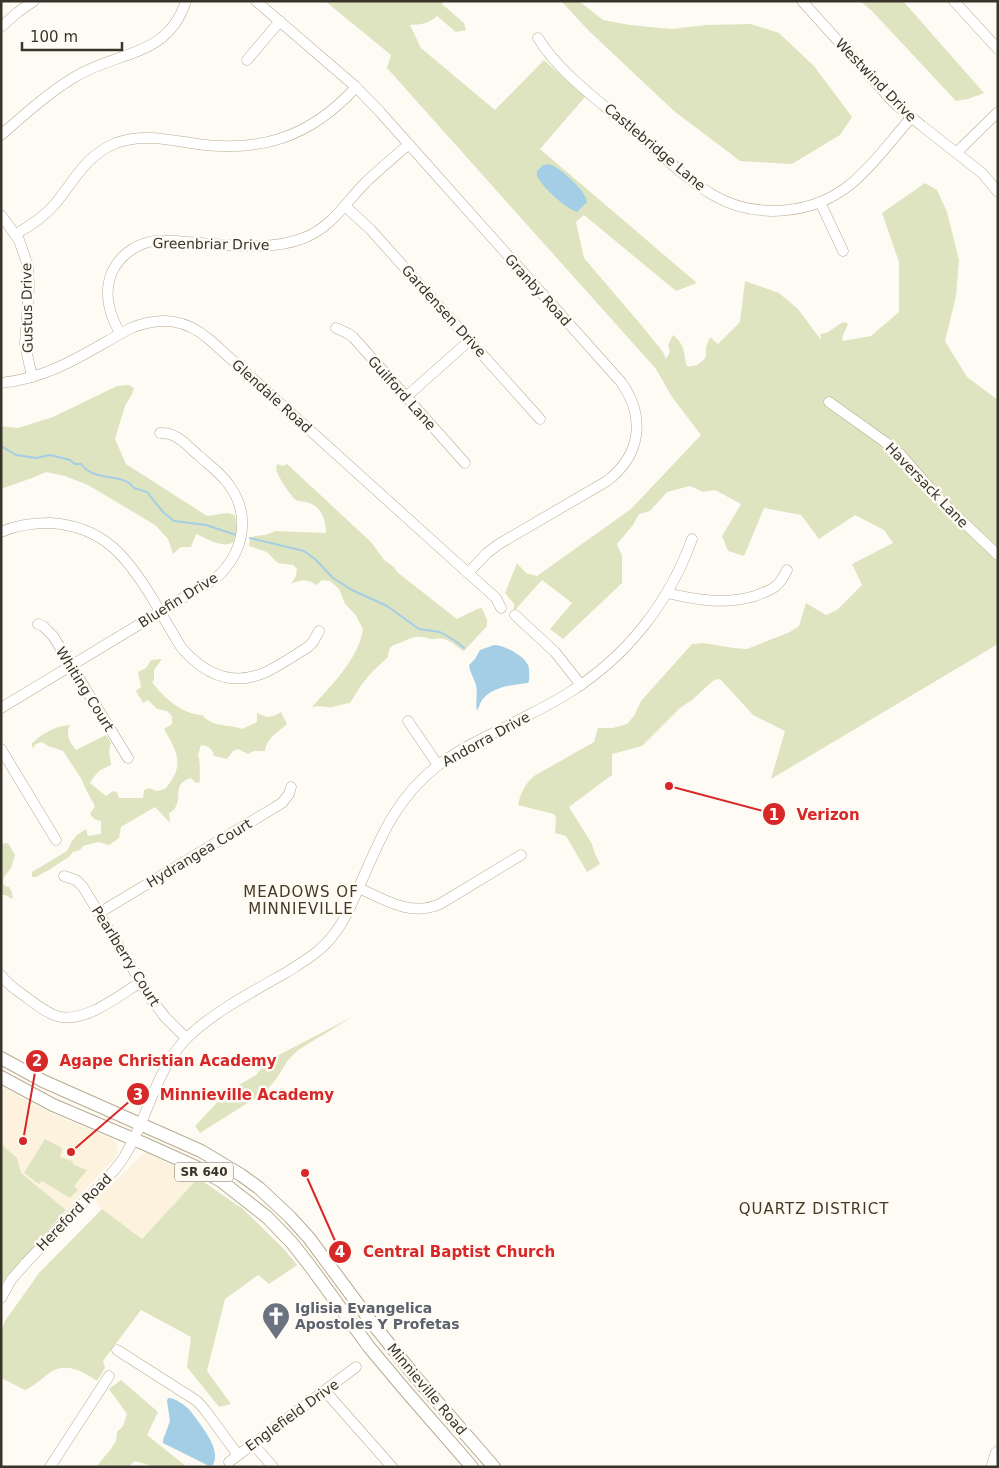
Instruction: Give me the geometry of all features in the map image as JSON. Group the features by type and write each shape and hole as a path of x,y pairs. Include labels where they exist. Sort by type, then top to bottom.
{"highway":[{"path":"994,1467 998,1454"}],"main road":[{"name":"Minnieville Road","path":"1,1058 50,1085 201,1151 259,1188 284,1210 309,1238 368,1319 494,1467"},
{"name":"Minnieville Road","path":"1,1077 53,1105 196,1167 221,1181 267,1217 292,1243 370,1347 405,1390 472,1467"}],"street":[{"path":"1,27 34,1"},
{"path":"1,135 74,77 107,61 136,52 157,42 173,27 186,1"},
{"name":"Granby Road","path":"256,1 356,87 621,382 631,400 636,421 636,440 624,465 615,475 500,544 487,553 468,573"},
{"name":"Westwind Drive","path":"802,1 872,80 911,118 982,173 998,192"},
{"path":"954,1 998,49"},
{"path":"247,60 280,21"},
{"name":"Castlebridge Lane","path":"538,38 552,58 583,88 675,167 713,195 738,206 766,211 792,210 820,202 841,191 857,178 911,118"},
{"path":"16,234 49,211 93,156 107,147 124,141 143,138 161,138 192,144 227,147 250,146 272,142 301,131 322,119 356,87"},
{"path":"957,152 998,112"},
{"name":"Greenbriar Drive","path":"120,333 108,307 108,285 116,264 136,247 162,240 257,246 286,243 303,238 317,232 331,221 365,184 409,144"},
{"path":"820,202 843,251"},
{"name":"Gardensen Drive","path":"344,206 370,228 540,419"},
{"name":"Gustus Drive","path":"1,215 22,245 28,266 29,287 25,344 32,377"},
{"name":"Glendale Road","path":"1,383 32,377 66,365 120,333 142,323 162,321 184,324 199,331 496,598 501,608"},
{"name":"Guilford Lane","path":"336,328 353,337 465,463"},
{"path":"406,397 470,340"},
{"name":"Haversack Lane","path":"829,402 900,454 943,503 998,555"},
{"name":"Bluefin Drive","path":"1,708 216,578 228,567 238,549 242,536 242,521 238,499 226,480 178,437 168,433 160,433"},
{"path":"1,532 16,526 41,523 67,525 92,533 110,545 126,560 139,578 181,647 197,664 213,674 233,678 254,676 271,669 308,647 319,631"},
{"name":"Andorra Drive","path":"141,1124 165,1066 186,1038 212,1017 304,962 325,945 338,929 397,808 413,788 438,765 452,756 561,698 582,685 609,663 625,648 653,615 667,593 692,540"},
{"path":"667,593 722,601 747,598 771,590 788,570"},
{"path":"515,615 559,656 582,685"},
{"name":"Whiting Court","path":"38,624 53,636 128,758"},
{"path":"408,721 438,765"},
{"path":"1,749 56,840"},
{"name":"Hydrangea Court","path":"99,913 282,803 289,794 291,787"},
{"path":"359,888 408,908 426,909 440,904 521,855"},
{"name":"Pearlberry Court","path":"64,876 80,884 161,1013 186,1038"},
{"path":"1,975 8,983 47,1012 69,1017 94,1011 141,982"},
{"name":"Hereford Road","path":"1,1298 24,1265 118,1165 141,1124"},
{"path":"117,1350 197,1401 238,1455"},
{"name":"Englefield Drive","path":"229,1462 356,1368"},
{"path":"50,1467 108,1376"},
{"path":"325,1391 392,1467"},
{"path":"253,1444 273,1467"}],"shaded area":[{"path":"1,1086 55,1115 113,1139 117,1146 118,1153 114,1159 66,1210 21,1173 17,1158 1,1144"},
{"path":"145,1152 198,1178 142,1239 102,1209 95,1201"}],"green space":[{"path":"325,1 443,1 442,4 464,23 466,30 456,32 437,16 427,23 410,25 421,48 495,110 544,60 585,97 540,149 697,283 676,291 584,215 576,222 584,258 642,326 663,352 666,359 670,352 668,345 673,335 677,339 683,349 687,366 698,364 706,357 706,347 710,337 718,344 740,322 745,281 779,293 798,309 821,340 820,334 824,334 845,322 848,324 842,338 843,341 871,336 899,312 899,262 882,213 925,183 937,190 947,212 959,260 956,296 945,341 967,377 998,400 998,644 771,779 785,731 753,715 720,679 714,680 680,708 642,746 612,754 612,775 569,807 592,844 600,864 587,872 566,836 555,833 556,818 554,814 518,805 520,796 531,779 594,742 598,728 613,728 627,724 634,716 641,701 692,644 703,643 747,649 790,632 799,626 806,603 826,615 837,610 862,585 852,564 893,543 884,530 855,515 819,539 801,515 764,508 744,556 728,551 722,536 741,504 715,490 703,492 690,486 667,492 650,511 639,514 633,525 617,544 622,556 622,583 563,639 550,629 572,603 542,580 514,611 514,604 505,593 517,563 526,573 537,576 631,509 701,435 672,397 656,369 387,68 391,55"},
{"path":"561,1 579,1 603,20 630,25 671,29 707,25 751,24 779,33 814,66 852,117 840,135 792,164 740,161 674,111 589,31"},
{"path":"860,1 903,1 984,93 956,101 872,11"},
{"path":"129,385 134,388 125,406 115,439 126,464 207,516 227,513 235,515 237,530 234,542 220,544 196,534 191,547 181,547 173,554 168,539 155,525 88,485 65,476 46,472 1,489 1,426 18,428 53,417 117,386"},
{"path":"277,464 283,466 287,464 371,542 384,560 394,567 397,572 457,619 482,608 487,620 487,626 464,651 444,639 422,637 412,638 394,645 389,650 388,657 362,684 350,703 333,707 312,707 350,661 363,629 355,614 345,604 339,589 330,581 322,580 317,585 304,580 291,584 296,576 297,569 293,565 278,563 267,552 249,546 250,539 255,536 276,531 326,533 322,514 315,506 297,501 293,497 278,475"},
{"path":"162,659 154,670 154,680 152,682 162,694 187,712 202,715 216,724 242,729 257,722 257,713 269,717 281,712 287,724 270,739 265,751 254,751 248,754 238,749 233,751 227,759 214,756 210,748 201,745 198,755 200,782 196,783 191,778 181,784 177,804 169,813 170,823 155,807 121,827 119,838 109,845 98,842 83,846 80,850 73,852 69,857 47,871 32,877 32,872 67,851 77,835 86,829 88,836 101,834 101,821 94,819 90,814 95,806 82,780 63,751 42,742 32,748 32,743 40,736 54,728 70,725 69,738 76,750 106,735 111,743 109,751 111,765 99,772 90,783 106,796 113,791 117,792 119,798 143,798 144,790 149,788 157,791 165,789 171,781 177,766 177,759 173,745 164,729 172,724 172,716 167,711 157,709 148,700 143,703 136,691 141,687 138,672 146,668 151,660"},
{"path":"8,843 15,855 3,883 9,887 13,899 1,895 1,844"},
{"path":"354,1016 298,1050 288,1060 277,1078 265,1092 200,1133 195,1126 227,1092 256,1075 269,1060"},
{"path":"45,1139 62,1148 60,1157 72,1161 74,1165 87,1170 74,1186 78,1190 70,1198 42,1181 39,1184 24,1173"},
{"path":"1,1144 17,1158 21,1173 66,1210 1,1284"},
{"path":"198,1178 243,1209 284,1249 297,1265 269,1284 258,1275 225,1299 207,1371 231,1404 219,1407 187,1367 191,1337 141,1310 103,1361 105,1368 97,1381 79,1371 67,1368 54,1370 25,1390 1,1378 1,1332 5,1321 39,1273 102,1209 142,1239"},
{"path":"121,1380 158,1412 147,1435 187,1467 155,1467 135,1461 128,1467 96,1467 116,1441 117,1432 123,1426 127,1414 109,1389"}],"water":[{"path":"543,165 551,165 561,171 583,192 587,202 577,212 562,203 542,183 537,176 537,171"},
{"path":"494,645 513,651 526,661 529,669 529,681 528,683 497,689 482,700 477,711 476,685 469,665 480,650"},
{"path":"168,1398 178,1401 187,1408 205,1431 215,1452 213,1465 209,1466 163,1443 170,1421"}],"waterway":[{"path":"1,446 16,455 36,458 50,455 70,460 75,464 81,464 94,474 123,480 134,488 147,492 163,512 174,521 206,525 236,535"},
{"path":"250,538 304,551 315,559 333,578 352,590 387,606 419,629 440,632 464,648"}],"place":[{"name":"Verizon","path":"669,786"},
{"name":"Agape Christian Academy","path":"23,1141"},
{"name":"Minnieville Academy","path":"71,1152"},
{"name":"Central Baptist Church","path":"305,1173"},
{"name":"Iglisia Evangelica Apostoles Y Profetas","path":"276,1340"}],"district":[{"name":"MEADOWS OF MINNIEVILLE","path":"301,900"},
{"name":"QUARTZ DISTRICT","path":"814,1209"}]}
